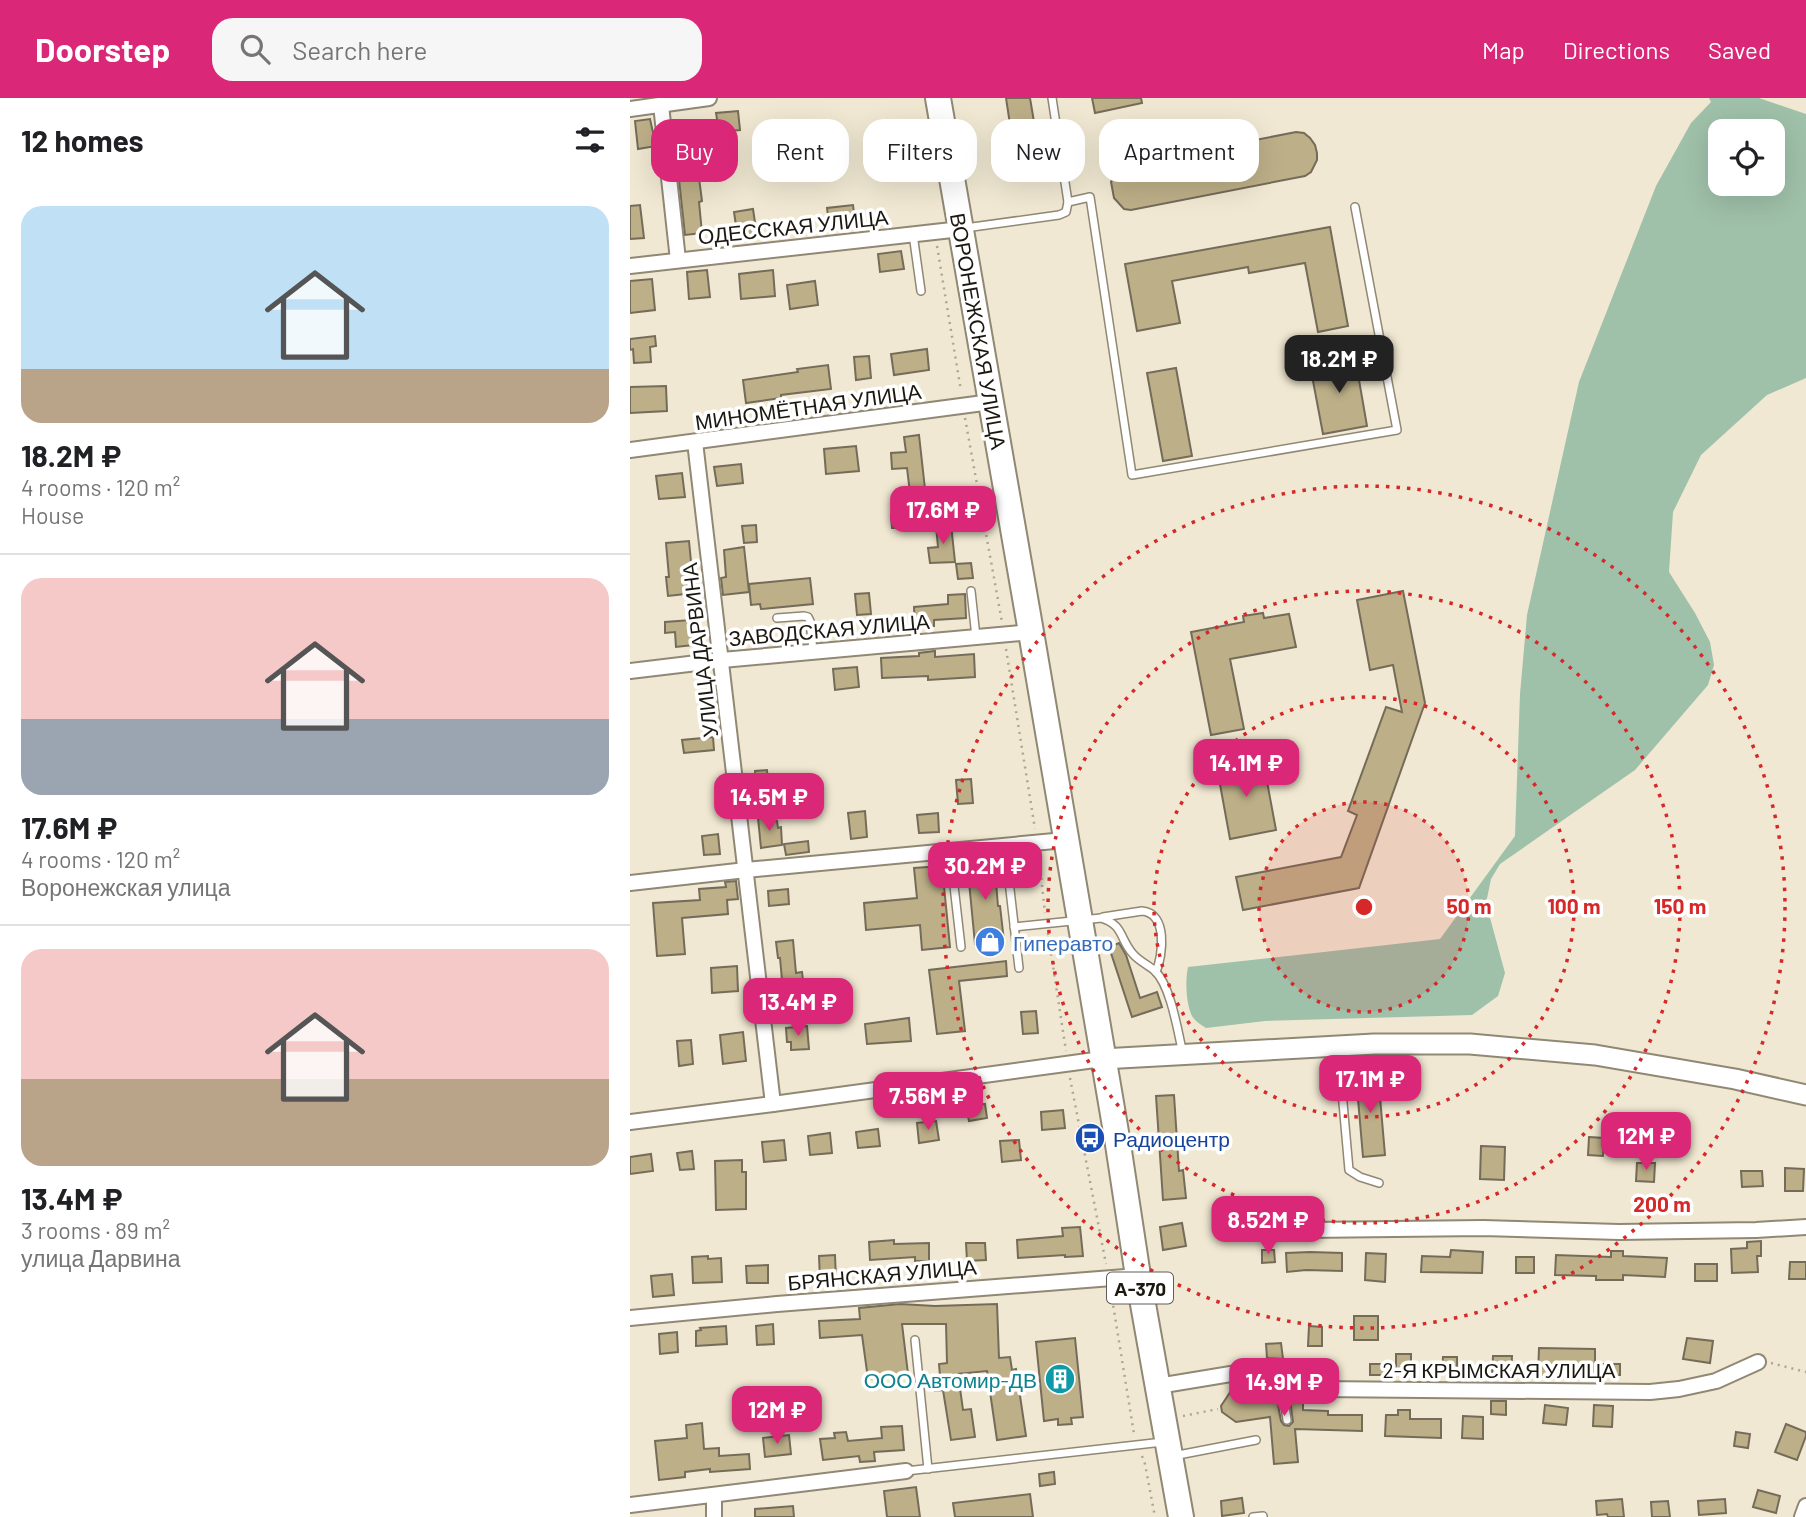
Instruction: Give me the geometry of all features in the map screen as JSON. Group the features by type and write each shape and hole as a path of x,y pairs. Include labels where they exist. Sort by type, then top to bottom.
{"highway":[{"name":"ВОРОНЕЖСКАЯ УЛИЦА","path":"938,98 1065,840 1090,919 1102,1059 1181,1517"}],"main road":[{"path":"1102,1059 1338,1046 1470,1044 1595,1055 1735,1079 1806,1095"}],"street":[{"path":"630,109 709,98"},
{"path":"661,105 678,260"},
{"name":"ОДЕССКАЯ УЛИЦА","path":"630,266 961,229"},
{"name":"МИНОМЁТНАЯ УЛИЦА","path":"630,450 991,402"},
{"name":"УЛИЦА ДАРВИНА","path":"695,442 773,1104"},
{"name":"ЗАВОДСКАЯ УЛИЦА","path":"630,671 1031,632"},
{"path":"630,883 1065,840"},
{"path":"630,1122 1102,1059"},
{"path":"1307,1230 1483,1228 1619,1232 1806,1227"},
{"name":"БРЯНСКАЯ УЛИЦА","path":"630,1318 1138,1276"},
{"name":"2-Я КРЫМСКАЯ УЛИЦА","path":"1158,1386 1267,1368 1320,1389 1650,1392 1716,1381 1758,1362"},
{"path":"630,1505 906,1471"},
{"path":"714,1495 714,1517"},
{"path":"1802,1517 1806,1506"}],"lane":[{"path":"961,229 1066,212 1068,202 1052,98"},
{"path":"1068,202 1090,197 1132,475 1397,430 1355,207"},
{"path":"913,234 921,291"},
{"path":"971,591 976,637"},
{"path":"777,618 808,617 813,652"},
{"path":"1005,846 1019,968"},
{"path":"950,850 961,947"},
{"path":"1014,927 1148,912 1154,917 1162,938 1161,960 1156,972"},
{"path":"1090,919 1111,921 1133,954 1156,972 1168,995 1183,1054"},
{"path":"1338,1046 1349,1170 1379,1183"},
{"path":"915,1340 928,1469"},
{"path":"1280,1371 1287,1420"},
{"path":"906,1471 1136,1445 1166,1439 1256,1440"},
{"path":"1253,1517 1263,1516"}],"path":[{"path":"934,232 1004,634 1068,1064 1109,1277 1136,1445 1145,1464 1155,1517"},
{"path":"1758,1362 1806,1372"},
{"path":"1166,1439 1218,1409"}],"green space":[{"path":"1709,98 1759,98 1806,114 1806,378 1767,395 1701,455 1673,512 1669,572 1710,642 1714,665 1708,685 1635,770 1500,864 1491,879 1486,903 1505,973 1498,996 1472,1015 1265,1021 1206,1028 1190,1011 1187,992 1188,967 1440,939 1515,836 1520,694 1527,615 1579,382 1656,186 1691,123 1711,102"}],"building":[{"path":"1006,98 1030,98 1034,119 1009,119"},
{"path":"1092,98 1141,98 1142,103 1095,113"},
{"path":"738,111 740,130 738,119 717,119 716,113"},
{"path":"650,119 651,147 638,149 635,121"},
{"path":"1304,133 1315,145 1317,160 1311,172 1305,176 1131,210 1124,209 1114,198 1111,182 1259,182 1259,139"},
{"path":"679,182 700,182 702,233 685,235"},
{"path":"640,205 644,238 630,239 630,206"},
{"path":"853,205 855,221 829,224 827,208"},
{"path":"753,209 757,236 738,239 734,212"},
{"path":"1330,227 1348,326 1318,332 1305,263 1249,273 1248,267 1172,281 1180,323 1137,331 1125,264"},
{"path":"901,251 904,269 880,272 878,254"},
{"path":"707,270 710,297 689,299 687,272"},
{"path":"773,270 775,296 741,299 739,274"},
{"path":"652,279 655,310 630,313 630,281"},
{"path":"815,281 818,305 790,309 787,285"},
{"path":"655,336 656,346 650,347 651,362 634,363 630,339"},
{"path":"927,349 929,370 894,375 891,354"},
{"path":"869,356 871,378 856,380 854,357"},
{"path":"1355,357 1367,426 1323,434 1310,365"},
{"path":"828,365 831,389 781,395 781,398 746,403 743,380"},
{"path":"1176,368 1192,456 1163,461 1147,373"},
{"path":"666,386 667,411 630,413 630,387"},
{"path":"919,435 928,516 913,518 907,468 892,469 891,453 906,452 904,437"},
{"path":"856,446 859,471 826,474 824,449"},
{"path":"741,464 743,483 717,486 714,467"},
{"path":"682,473 685,497 659,499 656,476"},
{"path":"908,514 908,528 892,528 891,515"},
{"path":"951,524 955,562 930,563 928,548 938,547 936,526"},
{"path":"756,525 757,542 744,543 742,526"},
{"path":"689,541 694,593 668,596 666,543"},
{"path":"744,547 749,592 723,595 721,578 726,577 724,550"},
{"path":"971,563 973,578 958,579 956,564"},
{"path":"810,578 813,604 761,609 760,604 751,605 749,584"},
{"path":"1403,591 1425,703 1359,888 1243,910 1236,877 1341,857 1357,815 1348,811 1386,707 1402,712 1393,665 1370,670 1357,600"},
{"path":"869,593 871,614 857,615 855,594"},
{"path":"965,594 966,618 934,620 934,626 915,627 914,607 948,604 948,595"},
{"path":"1263,613 1264,618 1289,614 1296,647 1230,659 1244,729 1211,735 1191,632 1244,622 1243,616"},
{"path":"691,620 693,645 676,647 675,632 665,633 665,622"},
{"path":"935,651 935,657 974,654 975,677 928,680 928,676 882,678 881,658 919,656 919,653"},
{"path":"857,667 859,687 835,690 833,669"},
{"path":"713,737 714,750 684,753 682,740"},
{"path":"1263,760 1276,830 1230,839 1217,768"},
{"path":"767,770 768,783 756,783 755,771"},
{"path":"971,779 973,803 958,804 956,780"},
{"path":"865,811 867,837 851,839 848,813"},
{"path":"938,813 939,832 919,833 917,815"},
{"path":"769,817 769,822 777,821 778,828 781,827 782,845 761,848 758,818"},
{"path":"718,834 720,854 704,855 702,836"},
{"path":"808,841 809,852 786,855 784,844"},
{"path":"994,859 1004,941 975,944 967,861"},
{"path":"942,866 950,947 922,950 920,925 866,930 864,903 917,898 914,868"},
{"path":"736,881 738,899 727,900 728,914 682,918 685,954 657,956 653,903 700,900 699,889 726,887 725,882"},
{"path":"788,889 789,904 769,906 768,891"},
{"path":"793,940 796,973 802,972 804,989 783,991 776,942"},
{"path":"1119,943 1126,955 1140,998 1157,992 1162,1007 1132,1017 1109,947"},
{"path":"1006,961 1007,976 959,981 965,1031 937,1034 929,970"},
{"path":"737,966 738,991 712,993 711,968"},
{"path":"1036,1011 1038,1033 1023,1034 1021,1012"},
{"path":"909,1018 911,1041 867,1044 865,1024"},
{"path":"807,1026 809,1049 791,1050 791,1042 787,1042 786,1028"},
{"path":"743,1032 746,1061 723,1064 720,1035"},
{"path":"691,1040 693,1064 679,1066 677,1041"},
{"path":"1378,1074 1385,1155 1363,1157 1356,1076"},
{"path":"1174,1095 1179,1171 1183,1170 1186,1198 1163,1200 1156,1096"},
{"path":"985,1104 987,1118 969,1121 966,1107"},
{"path":"1063,1110 1065,1128 1042,1130 1041,1112"},
{"path":"936,1121 939,1140 919,1143 917,1123"},
{"path":"878,1129 880,1146 858,1148 856,1132"},
{"path":"830,1133 832,1153 810,1155 808,1136"},
{"path":"1589,1137 1604,1138 1603,1156 1588,1155"},
{"path":"784,1140 786,1160 764,1162 762,1142"},
{"path":"1019,1140 1021,1160 1002,1162 1000,1141"},
{"path":"1481,1146 1505,1147 1504,1180 1480,1179"},
{"path":"692,1151 694,1169 680,1170 677,1153"},
{"path":"651,1154 653,1171 630,1174 630,1157"},
{"path":"742,1160 742,1172 746,1172 746,1209 716,1210 715,1161"},
{"path":"1637,1163 1655,1163 1654,1182 1636,1181"},
{"path":"1785,1168 1804,1169 1803,1191 1785,1191"},
{"path":"1741,1171 1762,1171 1763,1186 1742,1187"},
{"path":"1182,1223 1186,1246 1163,1250 1160,1227"},
{"path":"1080,1227 1083,1256 1018,1258 1017,1240 1063,1236 1062,1228"},
{"path":"894,1240 894,1244 929,1243 929,1261 915,1261 915,1257 870,1260 869,1242"},
{"path":"1761,1241 1761,1256 1757,1256 1758,1272 1732,1273 1731,1249 1747,1248 1747,1242"},
{"path":"966,1243 985,1243 986,1260 967,1261"},
{"path":"1262,1250 1274,1250 1275,1262 1262,1263"},
{"path":"1451,1250 1483,1252 1482,1273 1421,1272 1422,1256 1450,1257"},
{"path":"1611,1251 1623,1251 1623,1256 1667,1258 1665,1277 1623,1275 1623,1280 1596,1280 1596,1276 1555,1275 1556,1255 1611,1257"},
{"path":"1286,1253 1342,1253 1342,1271 1287,1272"},
{"path":"1366,1253 1386,1254 1385,1282 1365,1280"},
{"path":"835,1255 836,1279 820,1280 819,1256"},
{"path":"708,1256 708,1259 721,1258 722,1282 693,1283 692,1257"},
{"path":"1516,1257 1534,1257 1534,1273 1516,1273"},
{"path":"1790,1262 1806,1262 1806,1279 1789,1279"},
{"path":"1695,1264 1717,1264 1717,1281 1695,1281"},
{"path":"768,1265 768,1283 747,1283 746,1266"},
{"path":"672,1274 674,1295 653,1297 651,1276"},
{"path":"900,1304 997,1304 999,1358 1010,1357 1012,1370 1016,1369 1026,1436 997,1440 987,1371 958,1374 963,1410 971,1409 975,1437 951,1440 943,1390 935,1391 934,1377 940,1376 939,1364 947,1363 946,1324 902,1324 908,1374 868,1379 862,1335 820,1338 819,1321 860,1319 859,1308"},
{"path":"1354,1316 1378,1316 1378,1340 1354,1340"},
{"path":"773,1324 774,1344 757,1345 756,1326"},
{"path":"726,1326 727,1344 696,1346 696,1331 701,1330 700,1328"},
{"path":"1309,1326 1322,1327 1322,1346 1308,1346"},
{"path":"677,1332 678,1352 660,1354 659,1334"},
{"name":"ООО Автомир-ДВ","path":"1075,1338 1083,1417 1071,1418 1072,1424 1058,1425 1058,1419 1044,1421 1036,1342"},
{"path":"1687,1338 1713,1341 1710,1363 1683,1359"},
{"path":"1281,1343 1283,1359 1267,1358 1266,1344"},
{"path":"1539,1348 1595,1349 1595,1364 1620,1364 1620,1375 1538,1376"},
{"path":"1396,1354 1411,1354 1411,1372 1396,1372"},
{"path":"1493,1356 1512,1356 1511,1376 1492,1376"},
{"path":"1443,1357 1457,1357 1457,1371 1442,1370"},
{"path":"1370,1364 1388,1364 1388,1375 1370,1375"},
{"path":"1274,1384 1284,1425 1289,1426 1293,1422 1289,1392 1298,1392 1303,1395 1303,1410 1328,1411 1328,1415 1362,1415 1362,1431 1295,1429 1298,1462 1274,1464 1270,1417 1236,1422 1222,1412 1221,1406 1231,1391"},
{"path":"1491,1401 1506,1401 1506,1415 1491,1414"},
{"path":"1545,1405 1568,1408 1566,1425 1543,1423"},
{"path":"1594,1405 1613,1406 1612,1427 1593,1426"},
{"path":"1398,1410 1410,1410 1410,1419 1441,1419 1441,1438 1385,1436 1386,1415 1398,1415"},
{"path":"1463,1416 1483,1417 1483,1439 1462,1438"},
{"path":"702,1423 704,1449 719,1448 719,1456 749,1454 750,1469 685,1472 685,1477 659,1480 655,1441 687,1438 686,1425"},
{"path":"1786,1424 1806,1432 1797,1460 1775,1452"},
{"path":"902,1426 904,1450 874,1452 875,1461 860,1462 859,1456 823,1460 820,1439 835,1438 834,1433 846,1432 848,1441 882,1438 881,1427"},
{"path":"1736,1432 1750,1434 1748,1448 1734,1446"},
{"path":"789,1435 791,1454 765,1457 763,1438"},
{"path":"1054,1472 1055,1484 1040,1486 1039,1474"},
{"path":"916,1487 920,1517 887,1517 884,1491"},
{"path":"1758,1490 1780,1496 1776,1513 1753,1507"},
{"path":"1030,1494 1033,1517 955,1517 953,1503"},
{"path":"1242,1498 1244,1513 1222,1516 1221,1501"},
{"path":"1622,1499 1624,1517 1597,1515 1596,1501"},
{"path":"1725,1499 1726,1513 1699,1515 1698,1501"},
{"path":"1668,1501 1670,1517 1652,1517 1651,1502"},
{"path":"793,1506 794,1517 755,1517 755,1509"}],"place":[{"name":"Гиперавто","path":"990,942"},
{"name":"Радиоцентр","path":"1090,1138"},
{"name":"ООО Автомир-ДВ","path":"1060,1379"}]}
